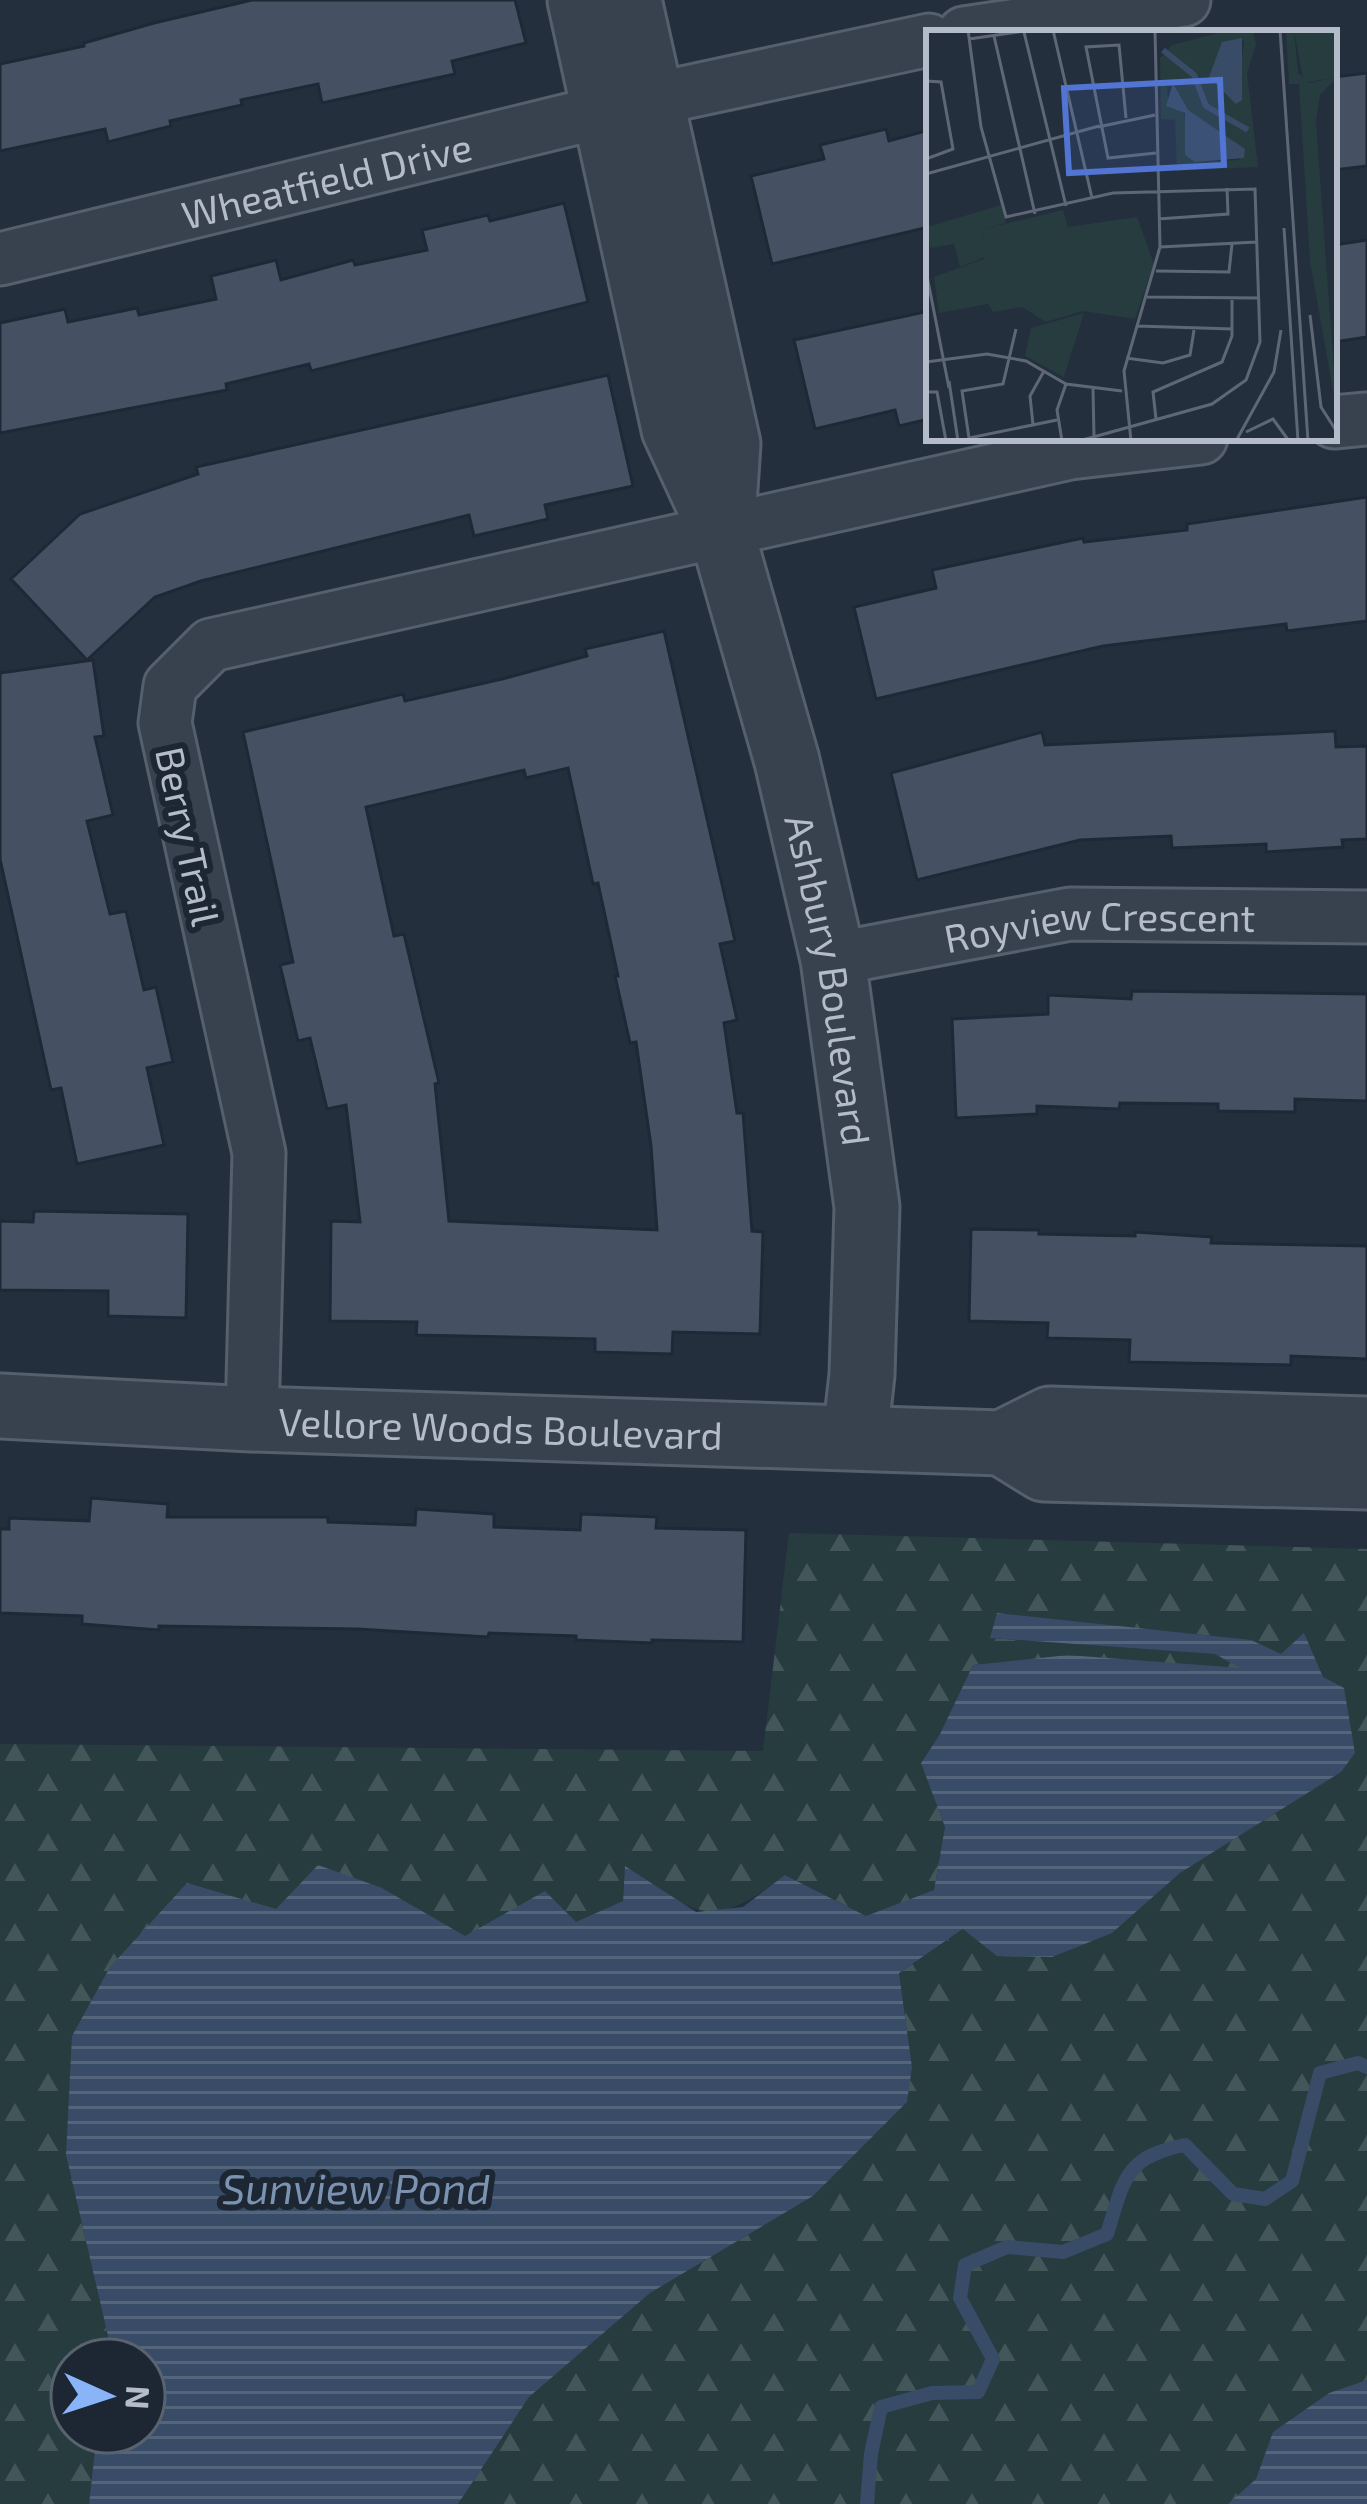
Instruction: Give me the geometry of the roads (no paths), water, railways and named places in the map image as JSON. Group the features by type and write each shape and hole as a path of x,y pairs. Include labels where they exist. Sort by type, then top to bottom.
{"street":[{"name":"Ashbury Boulevard","path":"580,0 627,105 728,444 722,532 787,761 833,959 866,1207 862,1375 854,1436"},
{"name":"Ashbury Boulevard","path":"627,105 628,0"},
{"path":"984,30 1184,0"},
{"name":"Wheatfield Drive","path":"0,259 627,105 926,41"},
{"path":"1337,422 1367,418"},
{"path":"722,532 1070,453 1175,441"},
{"name":"Berry Trail","path":"252,1419 259,1153 165,723 170,686 211,645 722,532"},
{"name":"Royview Crescent","path":"833,959 1070,914 1367,916"},
{"name":"Vellore Woods Boulevard","path":"0,1406 252,1419 1002,1442 1050,1419 1367,1429"},
{"name":"Vellore Woods Boulevard","path":"1002,1442 1044,1468 1367,1477"}],"water":[{"name":"Sunview Pond","path":"997,1613 1251,1640 1281,1654 1304,1633 1323,1677 1344,1688 1355,1753 1341,1772 1180,1873 1112,1933 1052,1957 997,1956 963,1929 899,1973 912,2067 907,2102 813,2196 650,2293 529,2397 458,2504 89,2504 94,2456 168,2456 168,2336 108,2336 66,2155 72,2036 110,1967 187,1883 276,1909 318,1865 382,1888 465,1936 545,1891 576,1922 623,1901 625,1866 696,1912 743,1907 785,1875 866,1916 934,1890 945,1827 921,1763 973,1665 1068,1655 1240,1668 1215,1654 990,1638"},
{"path":"1367,2380 1367,2504 1228,2504 1256,2479 1273,2432 1329,2393"}],"waterway":[{"path":"867,2504 881,2407 932,2393 978,2392 993,2359 960,2298 965,2265 1007,2247 1063,2252 1107,2234 1123,2185 1138,2164 1185,2145 1233,2194 1265,2199 1292,2181 1320,2073 1358,2063 1367,2067"}]}
